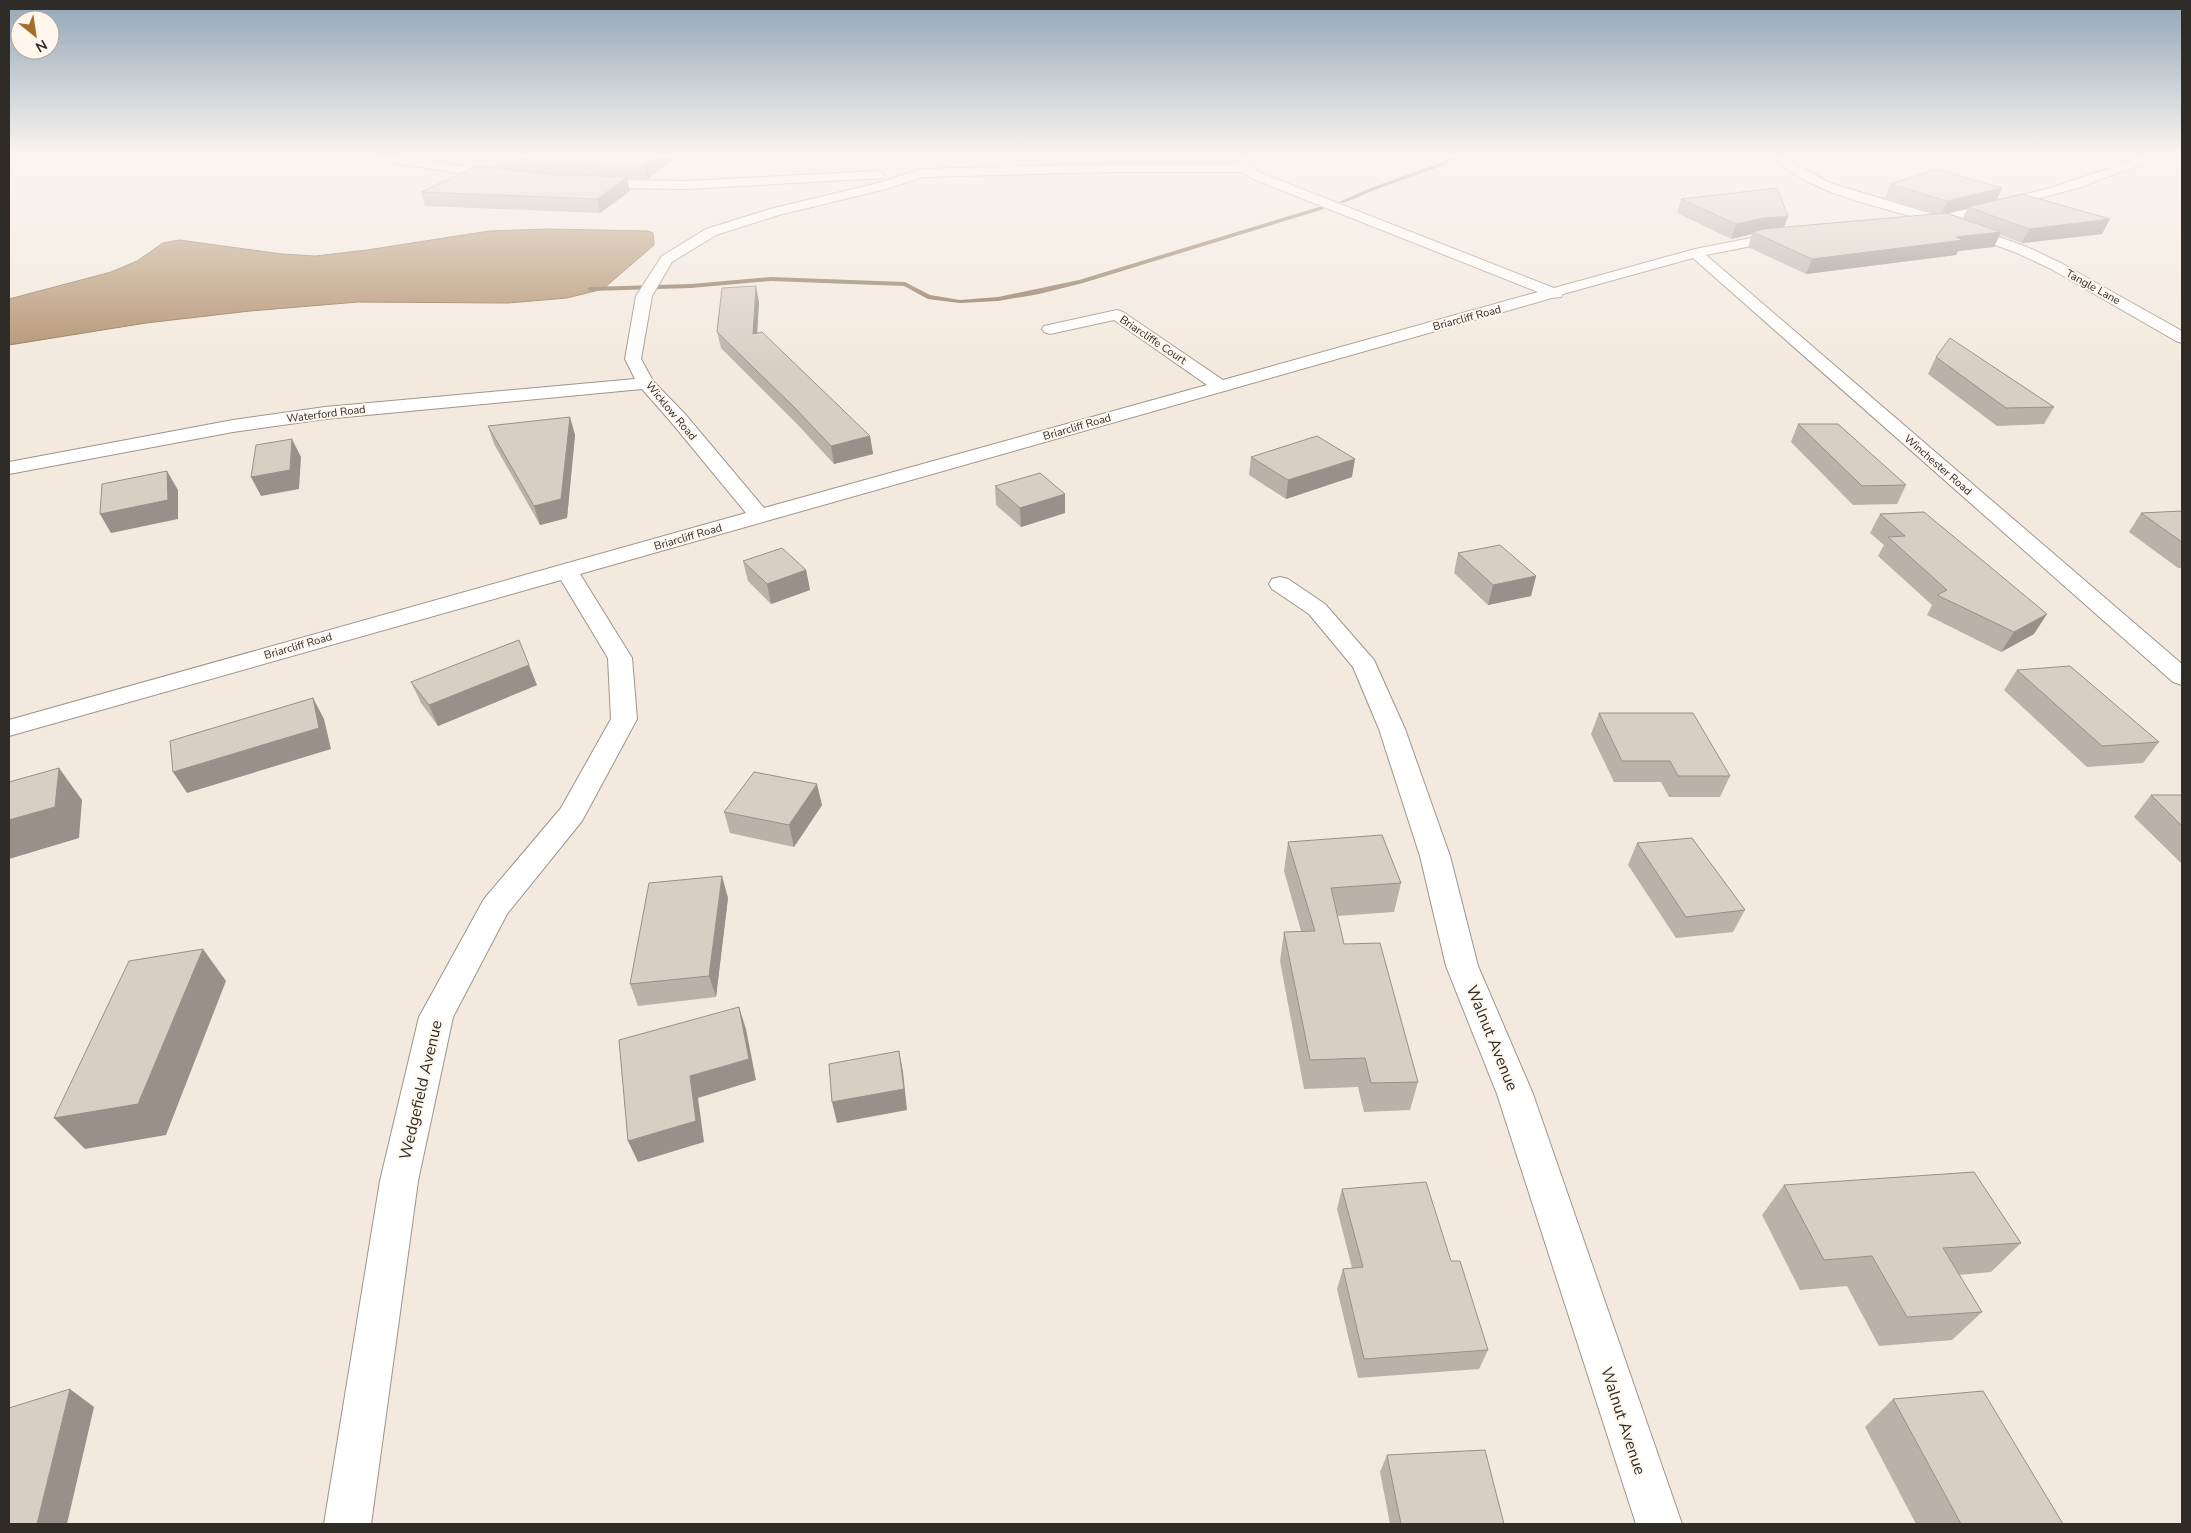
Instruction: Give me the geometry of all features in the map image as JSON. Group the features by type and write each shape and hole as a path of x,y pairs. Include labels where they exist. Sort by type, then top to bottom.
{"street":[{"name":"Wicklow Road","path":"728,227 711,232 667,259 644,296 633,359 646,383 678,418 759,516"},
{"path":"1385,227 1556,294"},
{"name":"Tangle Lane","path":"1956,227 2022,250 2056,266 2182,338"},
{"name":"Briarcliff Road","path":"9,728 1695,254 1759,238 1805,234"},
{"name":"Winchester Road","path":"1695,254 2182,677"},
{"name":"Briarcliffe Court","path":"1050,329 1117,315 1220,386"},
{"name":"Waterford Road","path":"9,468 233,426 325,413 646,383"},
{"name":"Wedgefield Avenue","path":"347,1524 400,1180 436,1017 494,907 572,814 624,719 620,658 567,571"},
{"name":"Walnut Avenue","path":"1280,584 1316,609 1365,665 1392,730 1435,856 1462,966 1515,1094 1659,1524"}],"shaded area":[{"path":"549,229 648,231 653,233 654,245 603,289 567,298 508,303 358,302 250,311 146,323 9,345 9,299 111,272 137,261 163,243 179,240 282,254 315,256 489,231"}],"building":[{"path":"1792,227 1985,227 2001,232 1956,237 1963,240 1812,259 1753,232"},
{"path":"2022,227 2049,227 2029,229"},
{"path":"756,286 753,334 762,332 870,436 831,446 717,332 722,288"},
{"path":"1950,338 2054,407 2006,408 1936,357"},
{"path":"570,417 561,499 534,506 488,426"},
{"path":"1798,424 1838,424 1906,485 1862,486"},
{"path":"1317,436 1355,459 1288,480 1251,457"},
{"path":"292,439 290,470 251,477 256,445"},
{"path":"167,471 168,500 100,514 102,484"},
{"path":"1040,473 1065,494 1020,508 995,486"},
{"path":"2182,511 2182,542 2141,513"},
{"path":"1924,512 2047,614 2014,632 1937,595 1947,590 1888,537 1905,536 1880,514"},
{"path":"1500,545 1536,576 1493,585 1458,553"},
{"path":"782,548 806,570 767,584 743,561"},
{"path":"519,640 529,665 429,705 411,682"},
{"path":"2070,666 2159,742 2102,746 2017,670"},
{"path":"313,698 319,728 173,772 170,741"},
{"path":"1599,713 1693,713 1730,776 1678,776 1670,761 1622,761"},
{"path":"59,768 55,807 9,820 9,782"},
{"path":"754,772 817,784 789,825 724,812"},
{"path":"2151,795 2182,795 2182,826"},
{"path":"1382,835 1401,883 1331,888 1344,944 1380,943 1418,1082 1371,1083 1365,1058 1310,1060 1284,932 1315,931 1288,842"},
{"path":"1692,838 1745,910 1686,917 1637,843"},
{"path":"722,876 709,976 630,984 649,883"},
{"path":"203,949 138,1104 54,1118 129,961"},
{"path":"739,1007 749,1059 690,1076 696,1121 628,1141 619,1040"},
{"path":"899,1051 904,1089 832,1102 829,1064"},
{"path":"1974,1172 2021,1243 1943,1248 1982,1312 1907,1317 1872,1256 1824,1260 1784,1185"},
{"path":"1426,1182 1451,1261 1460,1261 1488,1350 1364,1359 1343,1269 1363,1267 1342,1189"},
{"path":"70,1389 37,1524 9,1524 9,1408"},
{"path":"1983,1391 2063,1524 1961,1524 1893,1399"},
{"path":"1485,1450 1504,1524 1401,1524 1387,1455"}],"waterway":[{"path":"590,289 691,286 771,279 905,284 928,297 960,301 998,299 1081,282 1259,227"}]}
